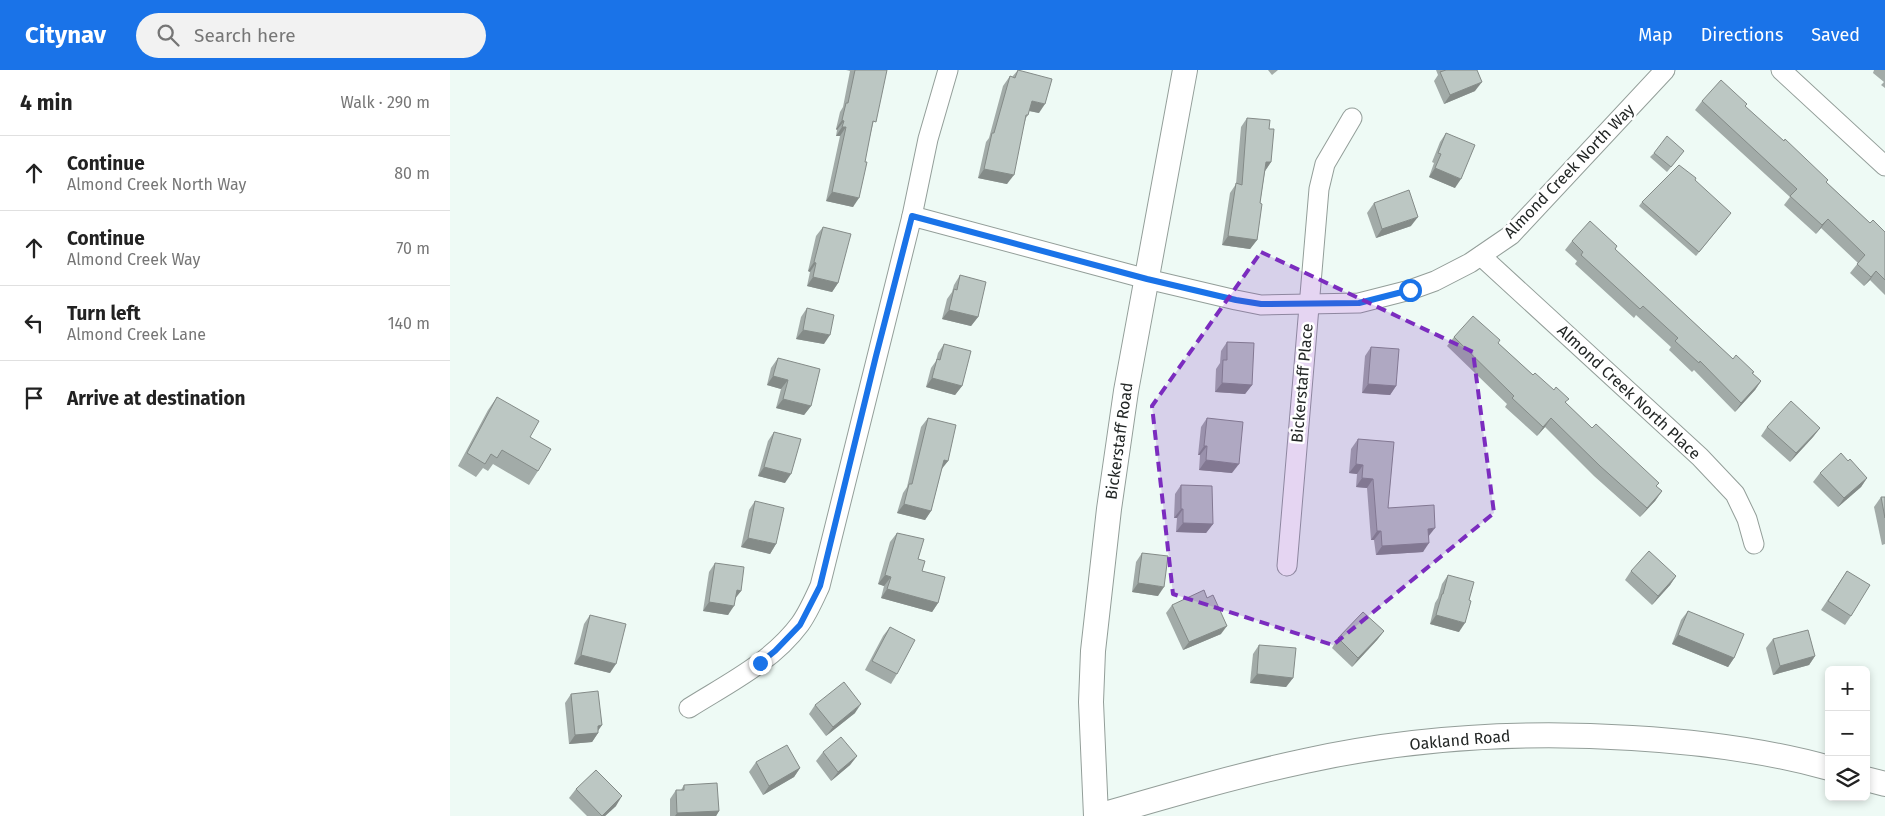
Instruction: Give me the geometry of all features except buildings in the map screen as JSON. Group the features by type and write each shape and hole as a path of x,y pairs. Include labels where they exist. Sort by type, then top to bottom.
{"street":[{"path":"688,708 760,663 775,651 800,625 820,586 912,216 928,138 948,70"},
{"name":"Bickerstaff Road","path":"1097,816 1091,702 1093,650 1109,509 1126,391 1185,70"},
{"name":"Almond Creek North Way","path":"912,216 1147,279 1236,300 1261,304 1359,303 1410,290 1435,281 1470,263 1511,235 1665,70"},
{"path":"1781,70 1885,166"},
{"name":"Bickerstaff Place","path":"1287,566 1319,189 1325,164 1352,118"},
{"name":"Almond Creek North Place","path":"1481,256 1700,457 1724,482 1735,494 1747,518 1754,544"},
{"name":"Oakland Road","path":"1097,816 1209,784 1306,761 1375,748 1444,739 1501,735 1577,735 1671,740 1752,751 1825,767"},
{"path":"1870,780 1885,784"}],"highlighted area":[{"path":"1261,252 1473,352 1494,513 1333,645 1173,594 1152,406"}],"route":[{"path":"760,663 775,651 800,625 820,586 912,216 1147,279 1261,304 1359,303 1410,290"}]}
